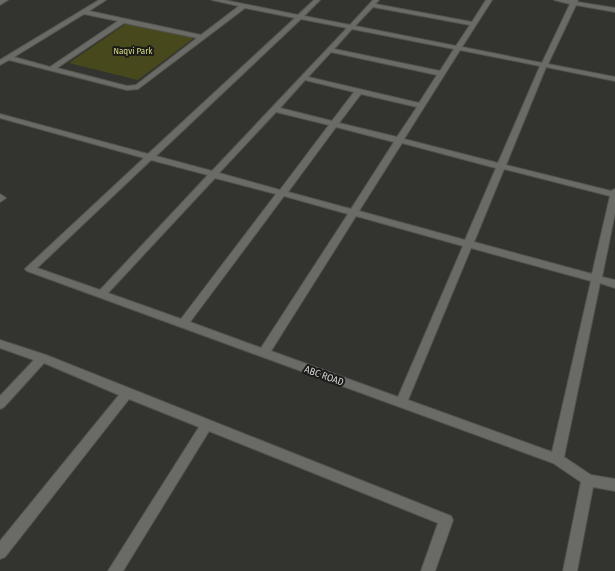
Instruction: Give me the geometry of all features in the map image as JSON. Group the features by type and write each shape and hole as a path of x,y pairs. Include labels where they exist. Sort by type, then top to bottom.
{"street":[{"path":"0,3 5,0"},
{"path":"0,63 103,0"},
{"path":"216,0 461,47 615,79"},
{"path":"152,156 317,0"},
{"path":"263,354 398,141 461,47 489,1 479,0"},
{"path":"557,0 615,10"},
{"path":"101,295 374,2 474,24"},
{"path":"400,403 544,65 574,2"},
{"path":"8,58 127,88 138,87 243,6"},
{"path":"83,12 201,37"},
{"path":"51,69 124,20"},
{"path":"330,50 442,74"},
{"path":"304,78 421,106"},
{"path":"183,324 359,91"},
{"path":"275,109 500,167 615,194 557,459"},
{"path":"0,116 152,156 615,284"},
{"name":"ABC ROAD","path":"152,156 30,269 557,459 588,480 615,485"},
{"path":"0,344 42,358 446,520 428,571"},
{"path":"0,404 42,358"},
{"path":"0,552 127,393"},
{"path":"114,571 207,424"},
{"path":"570,571 588,480"}],"green space":[{"name":"Naqvi Park","path":"127,23 194,38 138,80 69,63"}]}
